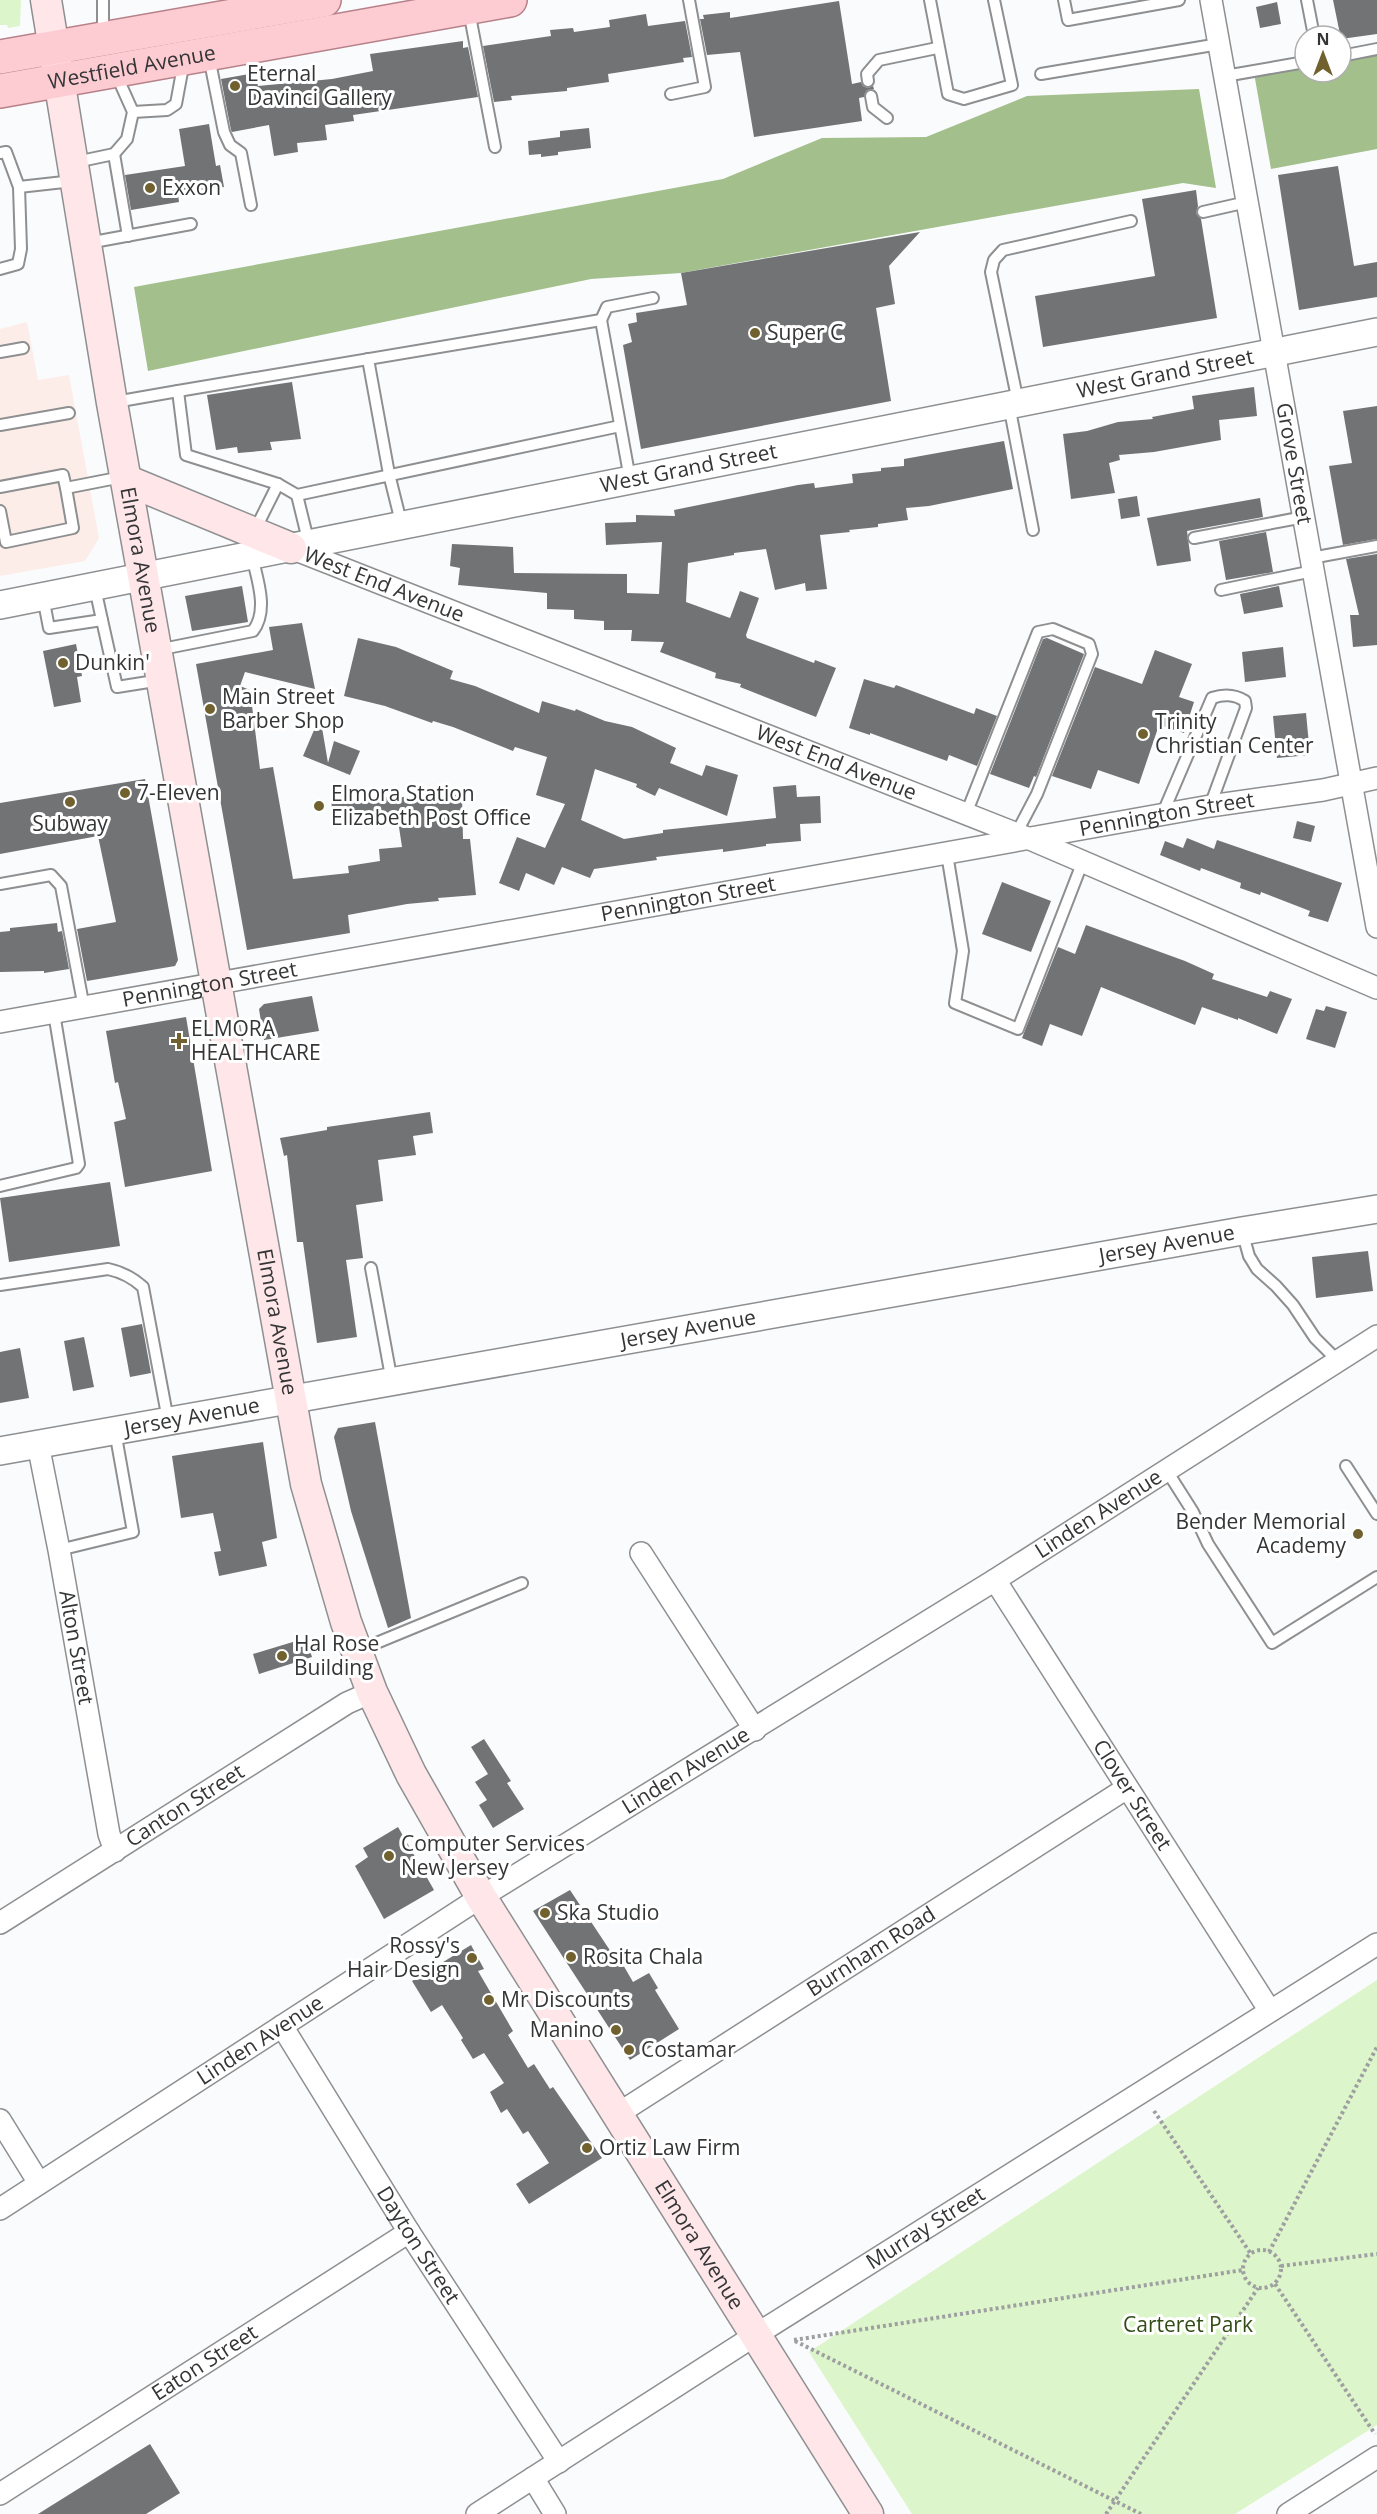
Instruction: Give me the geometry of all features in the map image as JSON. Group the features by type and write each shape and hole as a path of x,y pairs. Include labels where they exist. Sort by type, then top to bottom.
{"main road":[{"name":"Elmora Avenue","path":"46,0 52,48 112,403 306,1484 346,1622 372,1692 411,1774 481,1897 754,2336 868,2514"},
{"name":"Westfield Avenue","path":"0,57 324,0"},
{"name":"Westfield Avenue","path":"0,91 197,56 434,7 469,7 510,0"},
{"path":"126,478 253,544 300,547"}],"street":[{"name":"Grove Street","path":"1211,0 1377,927"},
{"name":"West Grand Street","path":"300,547 1274,351 1377,333"},
{"path":"0,606 144,578 253,544"},
{"name":"West End Avenue","path":"300,547 1023,836 1377,988"},
{"name":"Pennington Street","path":"0,1023 947,854 1023,836 1323,790 1377,778"},
{"name":"Jersey Avenue","path":"0,1451 1377,1209"},
{"name":"Linden Avenue","path":"0,2209 481,1897 995,1580 1377,1336"},
{"name":"Alton Street","path":"38,1444 107,1822 115,1851"},
{"path":"641,1553 755,1730"},
{"name":"Clover Street","path":"995,1580 1270,2011"},
{"name":"Canton Street","path":"0,1923 347,1703 372,1692"},
{"name":"Burnham Road","path":"616,2115 1127,1788"},
{"name":"Murray Street","path":"477,2514 754,2336 1377,1944"},
{"name":"Dayton Street","path":"282,2026 409,2232 559,2462"},
{"path":"0,2120 39,2183"},
{"name":"Eaton Street","path":"0,2494 409,2232"},
{"path":"1288,2514 1377,2457"},
{"path":"533,2478 555,2514"}],"lane":[{"path":"103,39 104,0"},
{"path":"671,94 705,87 689,0"},
{"path":"930,0 948,94 964,99 1012,85 994,0"},
{"path":"1064,0 1068,20 1179,0"},
{"path":"1307,0 1312,24"},
{"path":"469,7 495,147"},
{"path":"1041,74 1219,44"},
{"path":"868,77 879,60 938,48"},
{"path":"1353,54 1377,50"},
{"path":"133,112 167,110 177,104 197,56"},
{"path":"197,56 224,132 230,145 241,153 251,205"},
{"path":"1225,76 1293,64"},
{"path":"19,187 73,172 114,154 127,139 133,112 115,71"},
{"path":"871,96 873,107 887,118"},
{"path":"0,153 6,152 19,187 21,249 18,264 0,269"},
{"path":"114,154 128,236"},
{"path":"1203,212 1247,202"},
{"path":"1033,530 991,272 994,260 1003,250 1131,221"},
{"path":"85,244 191,224"},
{"path":"631,481 601,320 607,307 653,298"},
{"path":"112,403 601,320"},
{"path":"0,352 23,348"},
{"path":"368,359 389,474 402,526"},
{"path":"178,392 186,455 278,484 297,495 620,426"},
{"path":"0,425 69,413"},
{"path":"0,487 63,475 74,528 6,542 0,511"},
{"path":"66,488 126,478"},
{"path":"157,650 253,631 258,625 261,613 260,593 253,544 278,484"},
{"path":"297,495 300,547"},
{"path":"1194,538 1304,517"},
{"path":"1221,590 1377,546"},
{"path":"95,587 117,687 162,680"},
{"path":"43,597 49,628 102,620"},
{"path":"966,814 1038,632 1053,629 1089,644 1092,654 1023,836"},
{"path":"1162,815 1212,698 1223,694 1245,701 1245,708 1210,806"},
{"path":"947,854 963,951 955,1003 1018,1029 1083,861"},
{"path":"0,884 51,875 61,886 84,1008"},
{"path":"0,1186 76,1168 79,1164 54,1013"},
{"path":"1242,1231 1249,1256 1257,1269 1293,1305 1315,1338 1338,1361"},
{"path":"371,1268 392,1382"},
{"path":"0,1285 108,1269 121,1272 135,1280 143,1287 169,1422"},
{"path":"59,1550 133,1532 115,1431"},
{"path":"1346,1466 1377,1514"},
{"path":"1167,1471 1193,1512 1208,1544 1272,1643 1377,1577"},
{"path":"357,1652 522,1583"}],"path":[{"path":"1269,2252 1377,2047"},
{"path":"1154,2111 1251,2254"},
{"path":"1263,2250 1279,2260 1281,2266 1279,2279 1275,2284 1258,2288 1248,2281 1243,2270 1246,2259 1251,2254 1263,2250"},
{"path":"1281,2266 1377,2254"},
{"path":"1141,2514 794,2340 1243,2270"},
{"path":"1275,2284 1375,2434"},
{"path":"1106,2514 1258,2288"}],"shaded area":[{"path":"27,322 38,380 69,375 99,538 85,561 0,576 0,329"}],"green space":[{"path":"0,0 21,0 20,26 8,28 7,25 0,25"},
{"path":"1377,53 1377,149 1271,169 1254,73 1293,67 1293,84 1353,84 1353,57"},
{"path":"1199,89 1216,188 1183,183 681,273 591,279 148,371 134,287 723,179 822,138 926,137 1027,96"},
{"name":"Carteret Park","path":"1377,1980 1377,2425 1235,2514 912,2514 809,2352"}],"building":[{"path":"1333,0 1377,0 1377,34 1353,37 1353,24 1338,24"},
{"path":"839,1 852,84 861,82 863,86 868,88 873,86 874,89 867,90 864,97 859,98 862,121 754,137 740,52 707,55 700,19 704,19 703,15 730,12 730,18"},
{"path":"1277,2 1281,24 1260,28 1256,7"},
{"path":"646,14 648,26 685,21 692,57 683,58 684,62 608,74 609,82 567,88 567,91 511,96 512,100 494,102 483,46 551,36 550,30 573,28 574,32 610,27 609,20"},
{"path":"463,41 463,48 468,47 478,97 353,115 354,121 325,125 327,140 297,143 298,152 274,156 269,125 232,132 231,130 221,79 255,73 258,86 332,79 373,71 370,54"},
{"path":"209,124 216,166 220,165 224,187 178,194 179,202 131,210 125,175 185,166 179,129"},
{"path":"589,128 591,148 558,152 558,155 541,157 541,154 529,155 528,141 560,137 560,131"},
{"path":"1338,166 1354,266 1377,262 1377,297 1299,310 1278,175"},
{"path":"1196,190 1198,206 1196,213 1201,219 1217,318 1043,347 1035,296 1155,276 1142,199"},
{"name":"Super C","path":"920,232 889,266 895,304 876,308 891,401 641,449 623,345 632,342 628,324 637,322 636,313 687,305 681,273"},
{"path":"292,382 301,439 270,442 272,450 238,453 237,447 216,450 207,395"},
{"path":"1254,387 1257,416 1219,420 1221,440 1154,452 1119,455 1120,460 1109,463 1115,493 1071,499 1063,434 1087,431 1118,422 1153,419 1152,417 1194,409 1192,396"},
{"path":"1377,406 1377,539 1343,545 1329,466 1352,463 1343,411"},
{"path":"1004,441 1013,489 929,506 906,508 908,520 878,524 878,527 849,530 850,532 820,535 827,589 806,591 805,583 775,590 766,549 688,563 686,602 730,618 740,591 759,598 746,635 747,638 814,663 815,660 836,668 816,717 740,687 741,684 715,678 716,673 660,652 664,642 631,641 632,630 604,630 604,621 574,619 574,610 547,609 547,593 458,585 460,568 450,566 452,544 513,547 514,573 627,574 627,593 659,594 662,542 606,545 605,523 636,522 636,515 675,516 674,510 798,485 814,483 815,488 853,483 852,474 904,466 904,459"},
{"path":"1137,496 1140,516 1121,519 1118,499"},
{"path":"1260,498 1263,517 1187,531 1191,561 1157,566 1147,518"},
{"path":"1266,532 1273,572 1226,580 1219,541"},
{"path":"1377,554 1377,645 1353,647 1350,615 1359,615 1346,559"},
{"path":"242,586 248,622 192,631 185,596"},
{"path":"1279,586 1283,607 1244,614 1240,594"},
{"path":"302,623 315,689 245,672 240,686 250,690 260,769 273,767 293,879 349,873 348,866 380,861 379,849 402,847 397,814 333,819 331,799 390,797 391,799 423,794 462,795 463,839 470,839 476,895 438,898 439,901 407,904 348,915 350,933 247,950 196,664 273,650 269,627"},
{"path":"358,638 396,647 453,671 450,679 475,686 539,713 542,701 632,727 676,748 670,763 702,776 706,765 738,775 727,816 659,788 655,796 636,787 637,784 595,769 581,820 624,839 663,833 663,830 776,818 773,787 796,785 797,797 820,796 821,823 800,824 801,841 766,844 766,846 723,852 723,849 656,857 657,860 594,869 590,878 562,867 554,885 526,873 519,891 499,883 517,837 545,848 565,804 536,795 547,757 515,747 513,751 453,727 433,721 432,723 385,706 344,696"},
{"path":"1047,638 1084,654 1036,777 1034,776 1029,788 990,774 1043,639"},
{"path":"76,644 82,676 77,677 81,702 54,707 43,651"},
{"path":"1283,647 1286,677 1245,682 1242,652"},
{"path":"1155,650 1192,664 1179,697 1194,702 1184,733 1159,725 1139,784 1098,770 1091,789 1052,776 1095,667 1142,684"},
{"path":"864,679 894,688 896,685 974,714 976,708 997,716 977,766 949,755 947,761 870,733 870,735 849,728"},
{"path":"1306,713 1310,755 1277,758 1273,716"},
{"path":"320,716 328,763 334,741 360,751 350,775 303,756"},
{"path":"145,779 178,960 175,966 87,981 77,929 116,922 98,836 0,854 0,803"},
{"path":"1297,821 1315,826 1311,842 1293,838"},
{"path":"1187,838 1214,849 1217,840 1342,883 1328,922 1308,916 1310,911 1261,892 1260,895 1240,888 1241,883 1201,868 1200,871 1160,855 1165,841 1183,848"},
{"path":"1002,882 1051,901 1031,952 982,934"},
{"path":"57,923 58,932 62,931 69,969 44,973 44,971 0,972 0,932 10,931 10,928"},
{"path":"1086,925 1185,961 1214,974 1212,979 1267,997 1270,991 1292,999 1277,1034 1238,1018 1238,1020 1202,1007 1195,1025 1101,987 1082,1036 1050,1024 1042,1046 1022,1038 1058,947 1075,954"},
{"path":"312,996 319,1031 264,1040 259,1009 264,1004"},
{"path":"1326,1006 1347,1012 1335,1048 1306,1039 1316,1009 1324,1011"},
{"path":"186,1017 212,1171 125,1187 114,1122 126,1119 118,1082 115,1083 106,1031"},
{"path":"430,1112 433,1133 413,1136 416,1155 378,1160 383,1201 356,1205 363,1258 346,1260 357,1337 317,1343 303,1242 297,1242 287,1155 284,1156 280,1138 327,1130 327,1127"},
{"path":"110,1182 120,1246 9,1262 0,1198"},
{"path":"1368,1251 1373,1291 1316,1298 1312,1257"},
{"path":"142,1324 151,1373 130,1377 121,1328"},
{"path":"84,1337 94,1387 73,1391 64,1341"},
{"path":"20,1348 29,1398 0,1403 0,1352"},
{"path":"375,1422 411,1618 388,1628 351,1511 334,1437 338,1428"},
{"path":"263,1442 277,1538 262,1542 267,1566 219,1576 214,1552 221,1551 213,1513 181,1518 172,1456"},
{"name":"Hal Rose Building","path":"306,1638 312,1657 259,1674 253,1654"},
{"path":"484,1739 511,1781 507,1783 524,1809 493,1828 479,1805 487,1800 475,1782 488,1774 471,1747"},
{"path":"398,1827 434,1890 384,1919 355,1866 368,1857 363,1848"},
{"path":"570,1890 615,1958 618,1956 633,1982 649,1973 658,1988 655,1990 679,2029 630,2060 533,1911"},
{"path":"471,1945 484,1969 478,1971 513,2031 508,2035 528,2068 534,2064 550,2089 553,2087 602,2158 529,2204 516,2184 549,2163 528,2131 523,2134 507,2109 501,2113 490,2092 504,2083 484,2053 473,2059 442,2005 431,2012 412,1981"},
{"path":"150,2444 180,2493 146,2514 38,2514"}],"place":[{"name":"Eternal Davinci Gallery","path":"235,86"},
{"name":"Exxon","path":"150,188"},
{"name":"Super C","path":"755,333"},
{"name":"Dunkin'","path":"63,663"},
{"name":"Main Street Barber Shop","path":"210,709"},
{"name":"Trinity Christian Center","path":"1143,734"},
{"name":"7-Eleven","path":"125,793"},
{"name":"Subway","path":"70,802"},
{"name":"Elmora Station Elizabeth Post Office","path":"319,806"},
{"name":"ELMORA HEALTHCARE","path":"179,1041"},
{"name":"Bender Memorial Academy","path":"1358,1534"},
{"name":"Hal Rose Building","path":"282,1656"},
{"name":"Computer Services New Jersey","path":"389,1856"},
{"name":"Ska Studio","path":"545,1913"},
{"name":"Rosita Chala","path":"571,1957"},
{"name":"Rossy's Hair Design","path":"472,1958"},
{"name":"Mr Discounts","path":"489,2000"},
{"name":"Manino","path":"616,2030"},
{"name":"Costamar","path":"629,2050"},
{"name":"Ortiz Law Firm","path":"587,2148"}]}
